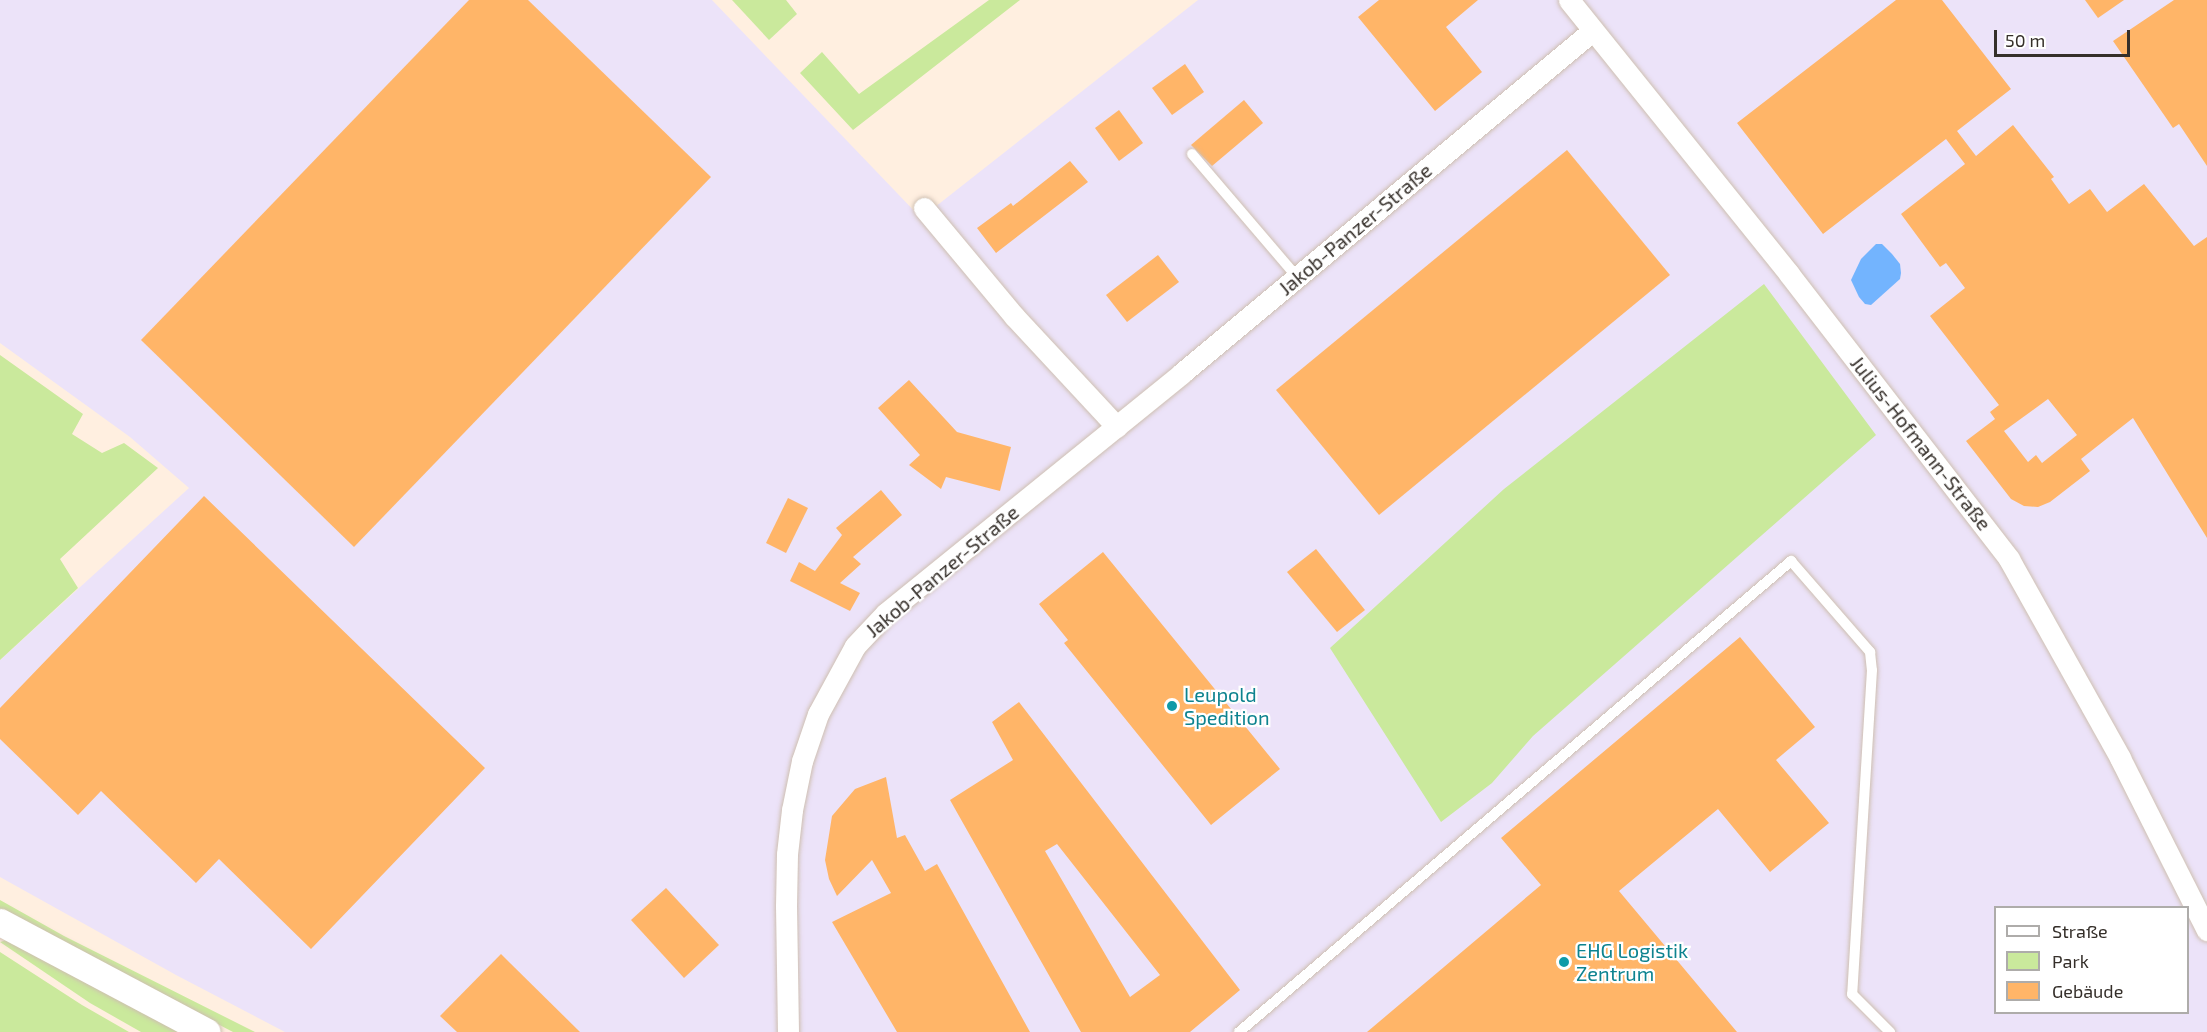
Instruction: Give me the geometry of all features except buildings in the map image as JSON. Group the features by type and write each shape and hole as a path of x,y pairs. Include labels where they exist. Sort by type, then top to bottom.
{"street":[{"name":"Julius-Hofmann-Straße","path":"1569,0 1592,32 1789,274 2009,559 2120,758 2207,930"},
{"name":"Jakob-Panzer-Straße","path":"788,1032 786,906 787,854 792,810 802,761 818,714 835,678 855,646 879,620 1592,32"},
{"path":"924,208 1014,316 1117,426"},
{"path":"0,922 207,1032"}],"lane":[{"path":"1191,154 1297,277"},
{"path":"1239,1032 1791,561 1870,652 1871,682 1852,994 1890,1032"}],"shaded area":[{"path":"0,0 712,0 921,218 1198,0 2207,0 2207,1032 285,1032 176,975 0,877 0,660 189,488 130,437 0,343"}],"green space":[{"path":"732,0 786,0 797,14 769,40"},
{"path":"989,0 1020,0 853,130 800,73 822,52 859,94"},
{"path":"1764,284 1876,435 1533,736 1492,783 1441,822 1330,648 1504,489"},
{"path":"0,355 83,414 72,434 102,453 124,443 158,468 60,559 78,588 0,660"},
{"path":"0,900 64,936 255,1032 233,1032 0,911"},
{"path":"10,939 187,1032 141,1032 90,1003 0,942"},
{"path":"0,952 82,1005 129,1032 0,1032"}],"water":[{"path":"1876,244 1882,244 1892,254 1900,264 1901,273 1900,279 1871,305 1865,304 1859,297 1851,280 1861,259"}],"place":[{"name":"Leupold Spedition","path":"1172,706"},
{"name":"EHG Logistik Zentrum","path":"1564,962"}]}
